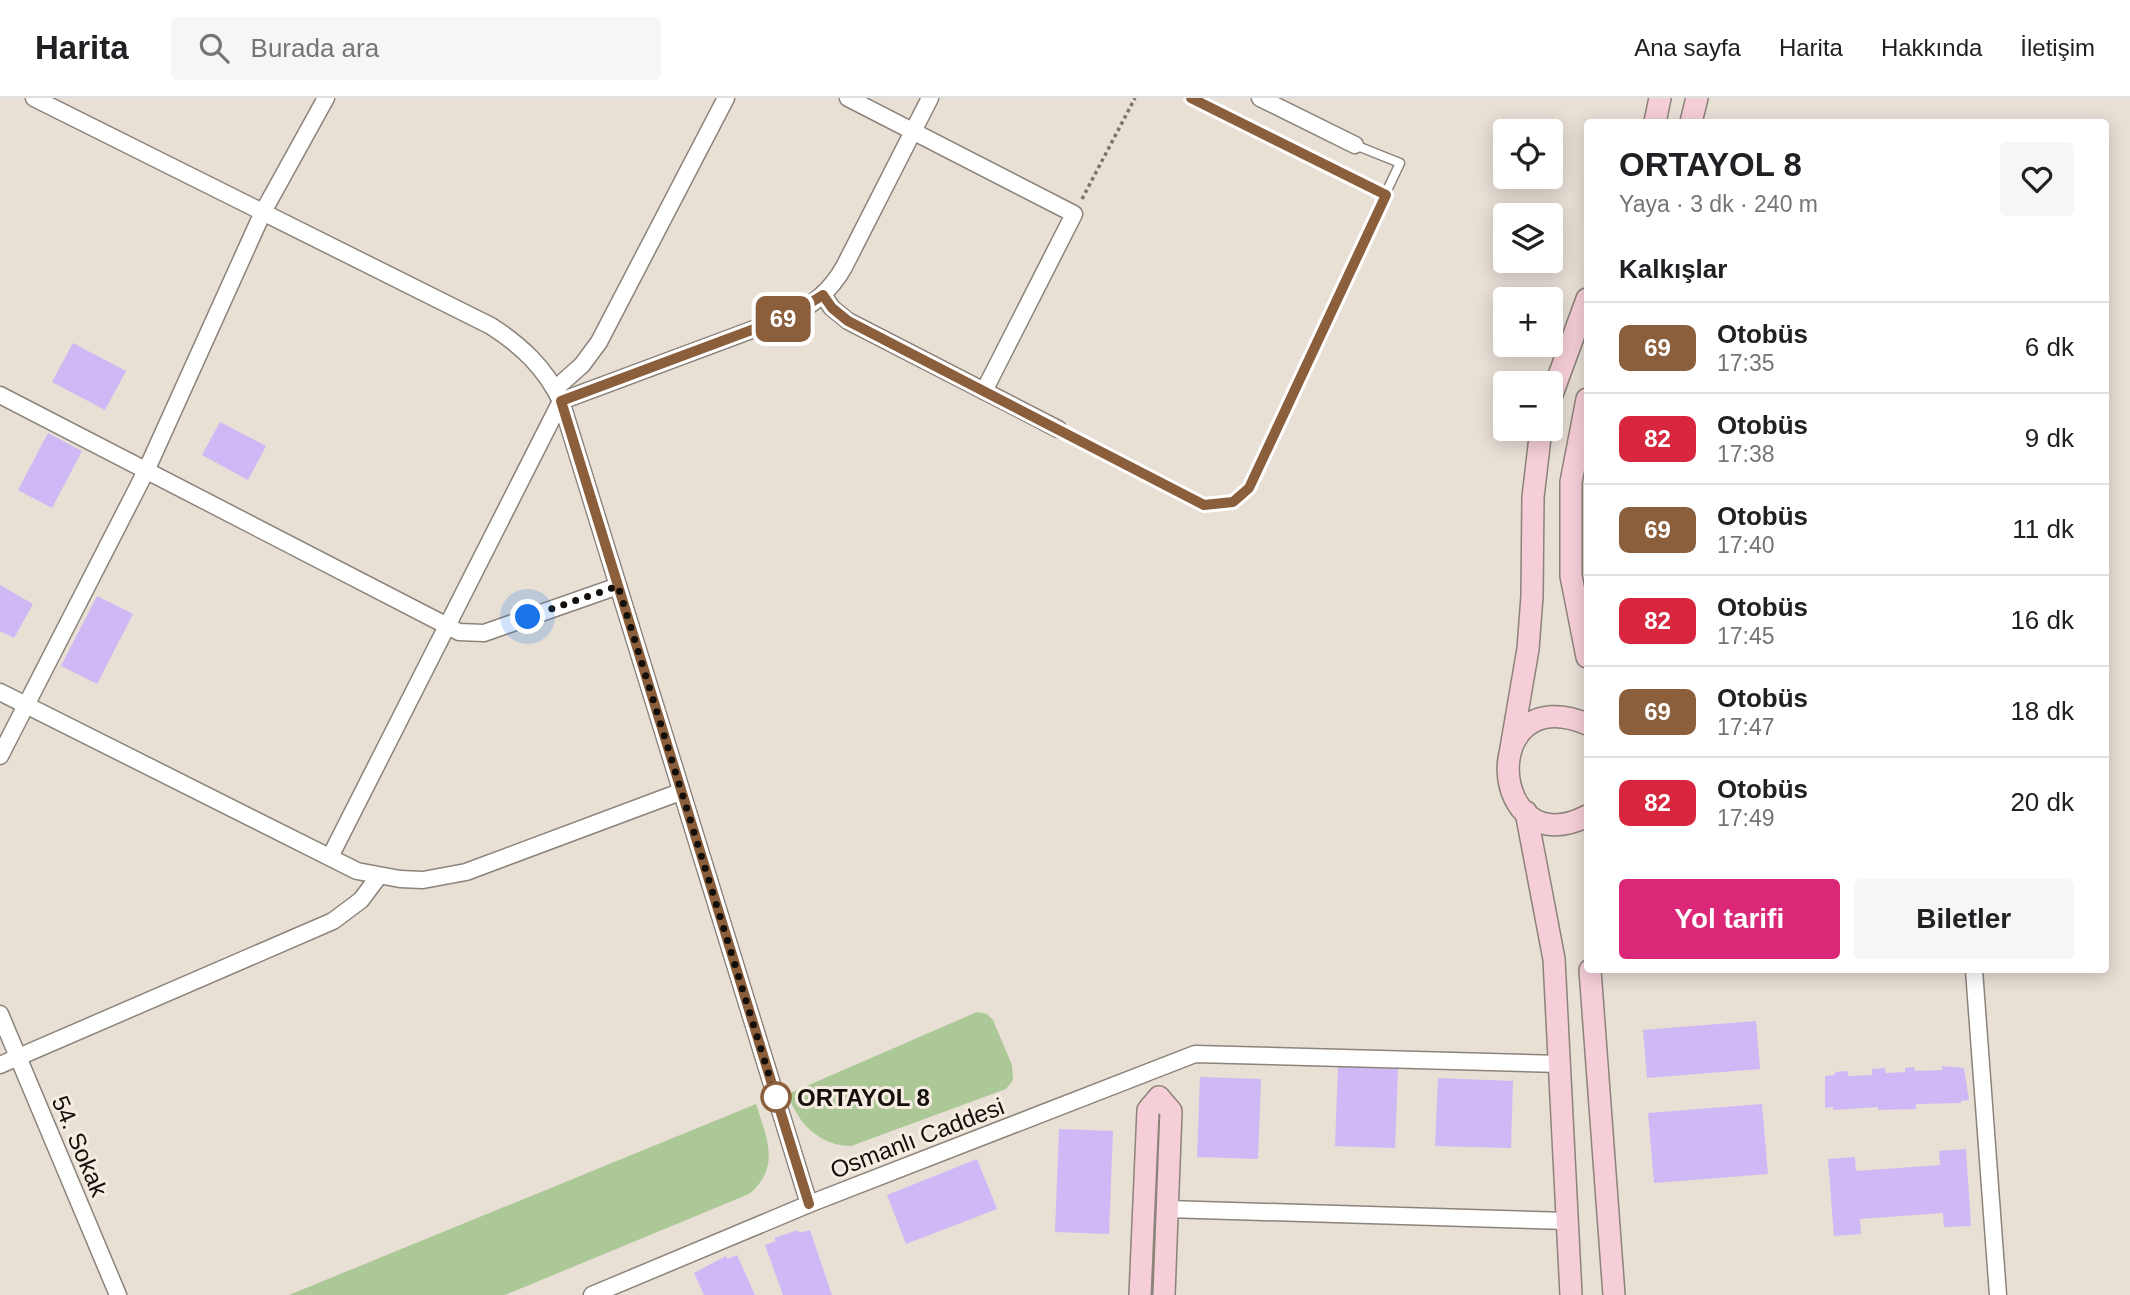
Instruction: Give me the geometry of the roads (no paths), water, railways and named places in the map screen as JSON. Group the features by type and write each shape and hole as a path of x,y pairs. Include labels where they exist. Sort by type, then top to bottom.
{"street":[{"path":"34,98 491,326 530,355 558,395 809,1204"},
{"path":"0,756 146,471 263,212 327,98"},
{"path":"330,857 558,395 591,354 726,98"},
{"path":"848,98 1074,214 984,391"},
{"path":"558,395 789,316 823,295 844,267 930,98"},
{"path":"1260,98 1355,145"},
{"path":"1656,119 1660,98"},
{"path":"1692,119 1697,98"},
{"path":"823,295 832,308 848,321 1058,429"},
{"path":"1561,371 1584,307"},
{"path":"0,395 459,632 484,633 618,586"},
{"path":"1584,415 1571,482 1571,576 1584,642"},
{"path":"1540,441 1533,497 1532,596 1528,649 1506,765 1507,783 1514,799 1526,812 1541,821 1559,824 1576,822 1584,818"},
{"path":"0,692 357,871 379,876 423,880 466,873 680,792"},
{"path":"1511,748 1521,733 1535,722 1552,717 1570,717 1584,723"},
{"path":"1526,812 1554,958 1571,1295"},
{"path":"0,1065 333,921 361,901 379,876"},
{"path":"1590,973 1614,1295"},
{"path":"1973,973 1998,1295"},
{"name":"54. Sokak","path":"0,1014 118,1295"},
{"name":"Osmanlı Caddesi","path":"592,1295 809,1204 1155,1068 1205,1052 1560,1064"},
{"path":"1155,1068 1159,1097 1171,1111 1164,1295"},
{"path":"1140,1295 1148,1110 1159,1097"},
{"path":"1167,1209 1567,1221"}],"lane":[{"path":"1191,98 1386,195"},
{"path":"1058,429 1204,505 1223,505 1239,498 1249,488 1400,163 1355,145"}],"place":[{"name":"ORTAYOL 8","path":"776,1097"}]}
